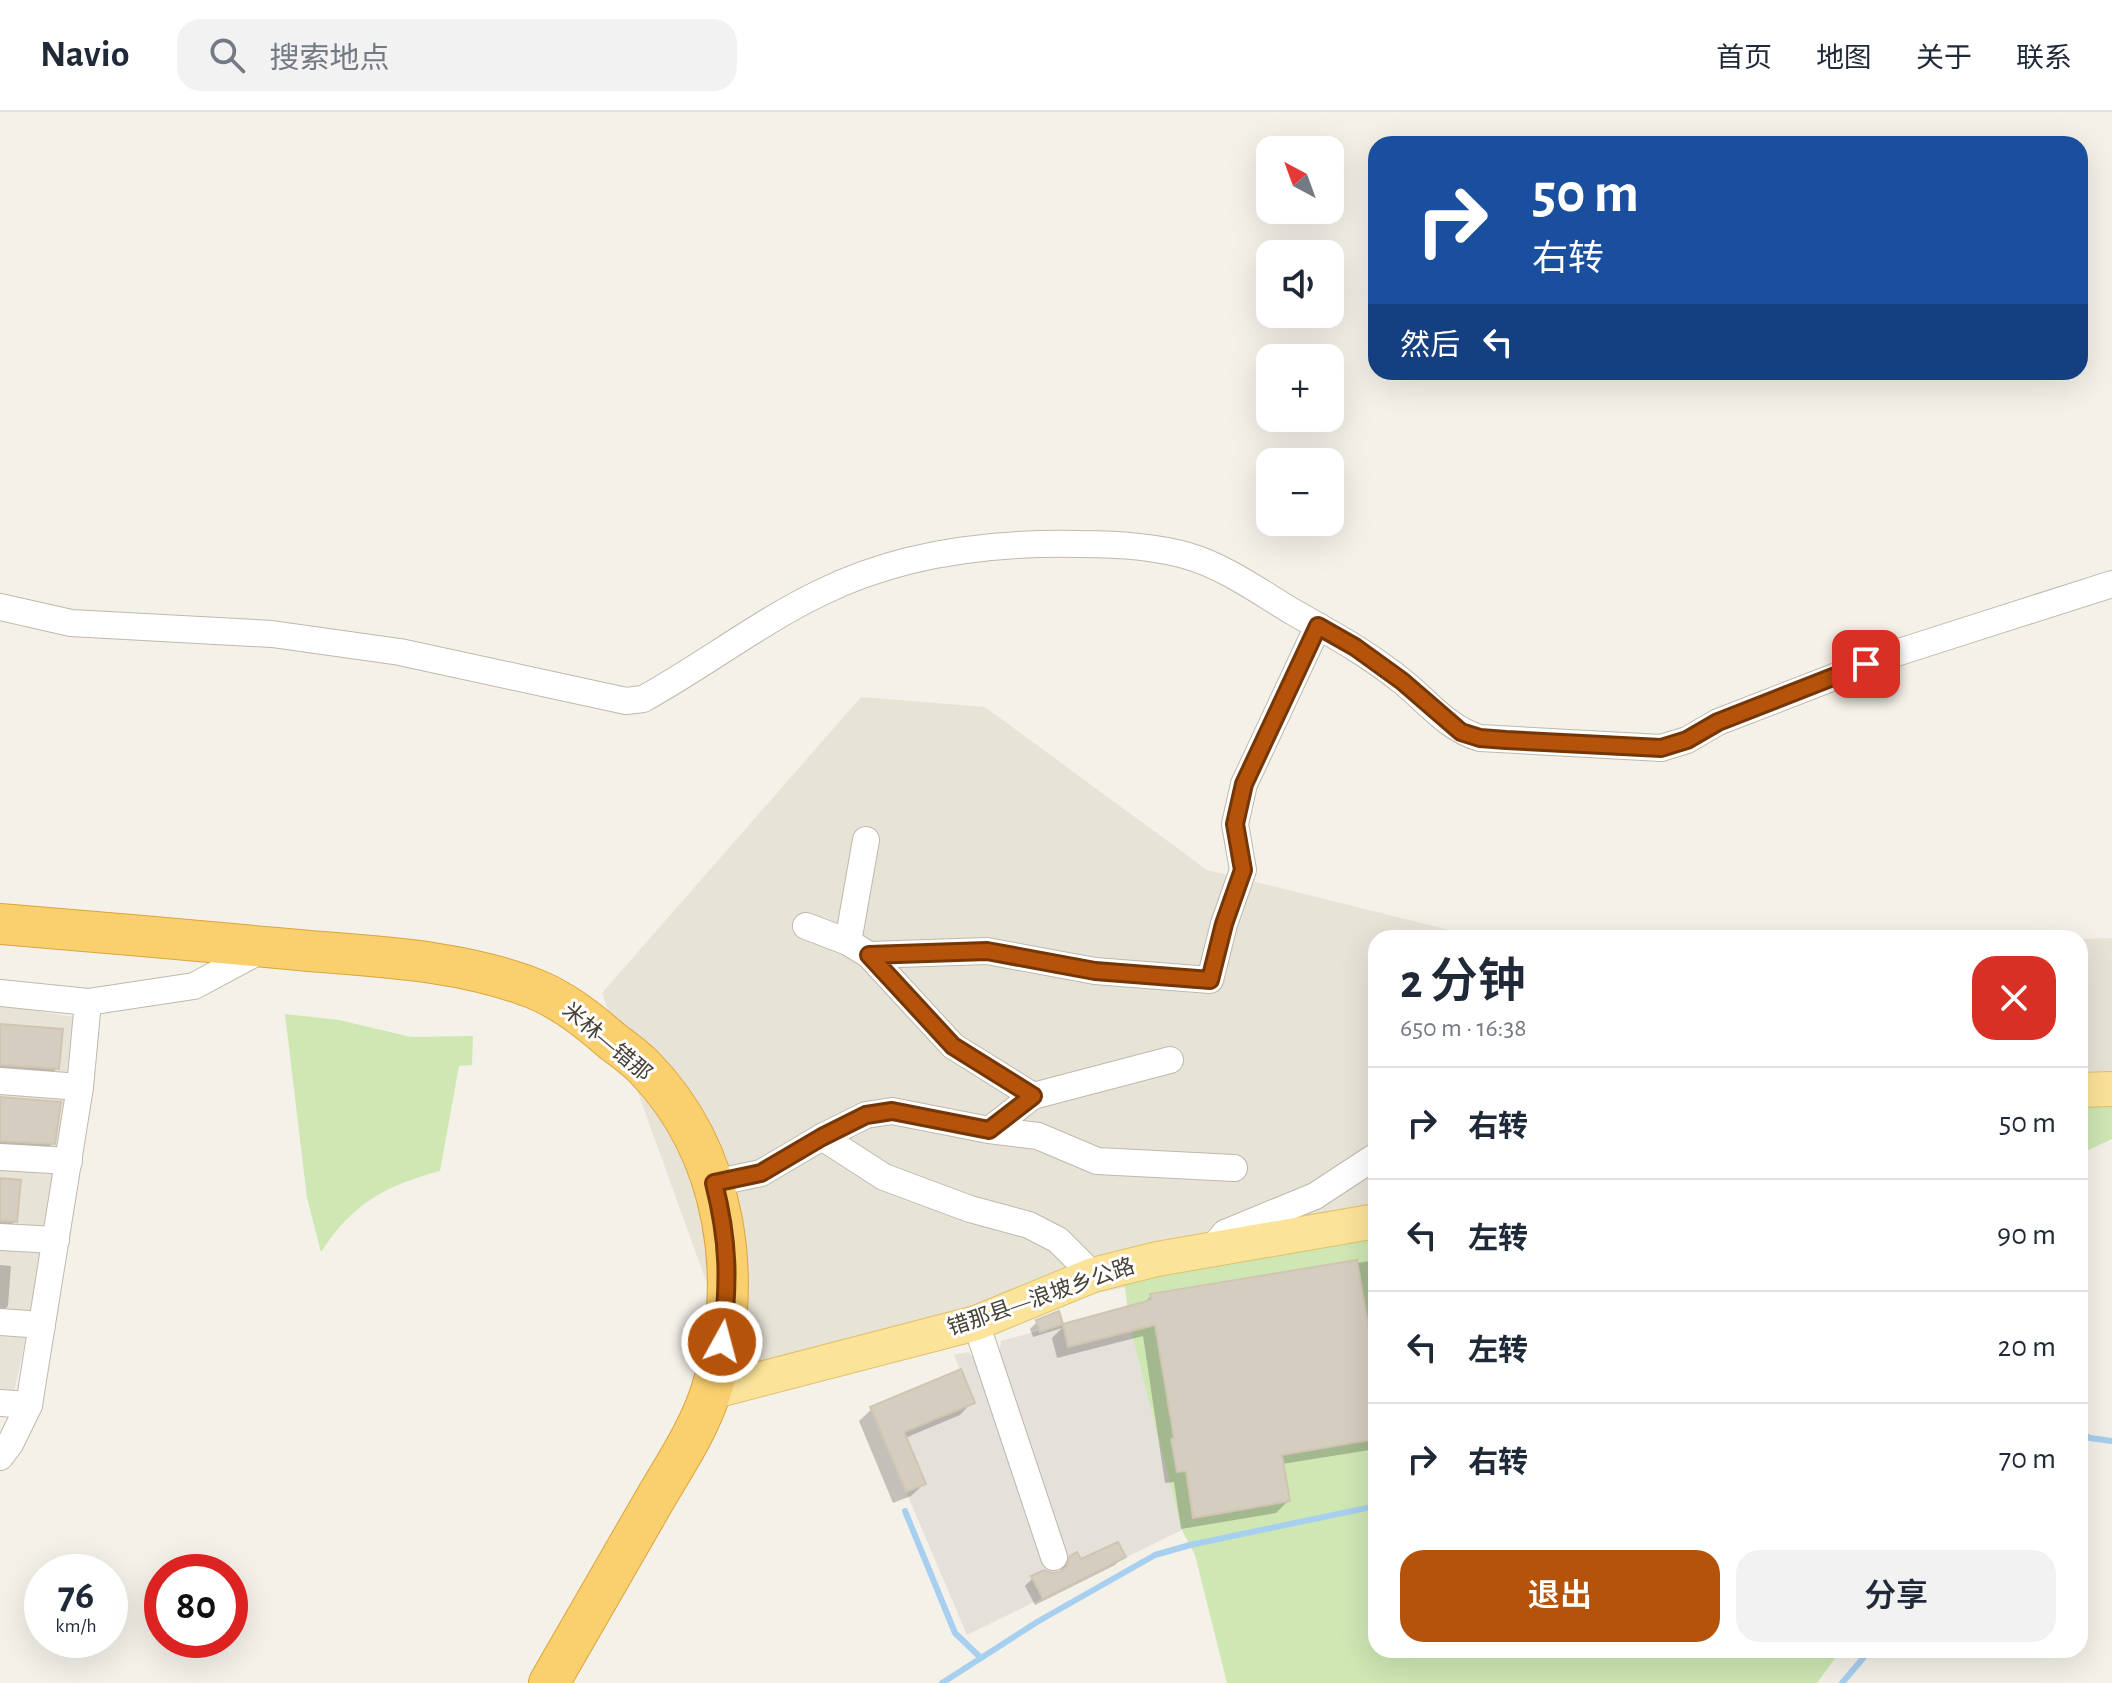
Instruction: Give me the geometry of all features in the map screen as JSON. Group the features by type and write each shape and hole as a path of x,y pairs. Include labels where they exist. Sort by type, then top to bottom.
{"highway":[{"name":"米林—错那","path":"0,924 421,961 493,975 531,987 569,1006 644,1067 672,1102 699,1147 714,1183 727,1247 728,1294 722,1342 711,1392 686,1446 549,1683"}],"main road":[{"path":"2088,1090 2112,1089"},
{"name":"错那县—浪坡乡公路","path":"711,1392 976,1323 1093,1275 1212,1249 1368,1222"}],"street":[{"path":"0,607 71,623 272,634 400,652 626,701 643,699 773,617 863,574 902,562 972,548 1034,543 1104,544 1189,556 1220,570 1355,647 1461,732 1480,738 1661,748 1687,740 1718,722 1896,653 2112,584"},
{"path":"806,926 859,948 987,951 1095,971 1210,980 1224,924 1243,870 1235,824 1244,784 1318,626"},
{"path":"866,840 859,948 953,1046 1033,1096"},
{"path":"0,993 88,1002 194,986 266,947"},
{"path":"0,1457 10,1444 29,1405 80,1087 88,1002"},
{"path":"989,1130 1033,1096 1170,1060"},
{"path":"0,1081 80,1087"},
{"path":"714,1183 761,1173 866,1115 892,1111 1038,1136 1097,1161 1234,1168"},
{"path":"822,1137 884,1177 970,1209 1029,1225 1058,1240 1093,1275"},
{"path":"0,1157 69,1161"},
{"path":"1212,1249 1225,1233 1315,1196 1368,1161"},
{"path":"0,1237 56,1240"},
{"path":"0,1322 42,1325"},
{"path":"976,1323 1054,1557"},
{"path":"0,1403 29,1405"}],"shaded area":[{"path":"861,697 985,707 1207,870 1450,930 1368,930 1368,1238 737,1367 602,993"},
{"path":"2112,938 2112,1087 2088,1089 2088,939"},
{"path":"0,1005 81,1018 55,1208 13,1396 0,1415"},
{"path":"1125,1307 1182,1530 967,1635 870,1407 960,1370 954,1355 968,1352 981,1365 999,1358 1001,1341"}],"green space":[{"path":"285,1014 339,1020 411,1037 473,1036 472,1065 459,1066 440,1171 403,1183 372,1199 345,1221 321,1252 307,1198"},
{"path":"2112,1098 2112,1139 2088,1150 2088,1100"},
{"path":"1368,1233 1368,1658 1835,1658 1817,1683 1227,1683 1195,1555 1182,1530 1131,1331 1123,1277"}],"building":[{"path":"0,1024 63,1029 59,1069 0,1065"},
{"path":"0,1097 61,1102 55,1144 0,1141"},
{"path":"0,1178 21,1180 17,1222 0,1221"},
{"path":"1357,1260 1368,1325 1368,1440 1282,1455 1290,1501 1193,1518 1186,1471 1177,1472 1155,1325 1068,1347 1063,1324 1151,1300 1150,1294"},
{"path":"1059,1311 1063,1324 1040,1332 1036,1320"},
{"path":"961,1369 975,1403 904,1432 926,1484 906,1492 870,1407"},
{"path":"1118,1542 1126,1557 1043,1599 1031,1576 1044,1570 1060,1572 1066,1567 1070,1556 1077,1552 1081,1559"}],"waterway":[{"path":"2088,1437 2112,1441"},
{"path":"942,1683 1037,1622 1155,1555 1368,1508"},
{"path":"905,1511 955,1633 981,1658"},
{"path":"1842,1683 1863,1658"}],"route":[{"path":"722,1342 728,1294 727,1247 714,1183 761,1173 866,1115 892,1111 989,1130 1033,1096 953,1046 869,955 987,951 1095,971 1210,980 1224,924 1243,870 1235,824 1244,784 1318,626 1355,647 1402,681 1461,732 1480,738 1506,740 1661,748 1687,740 1718,722 1866,664"}]}
